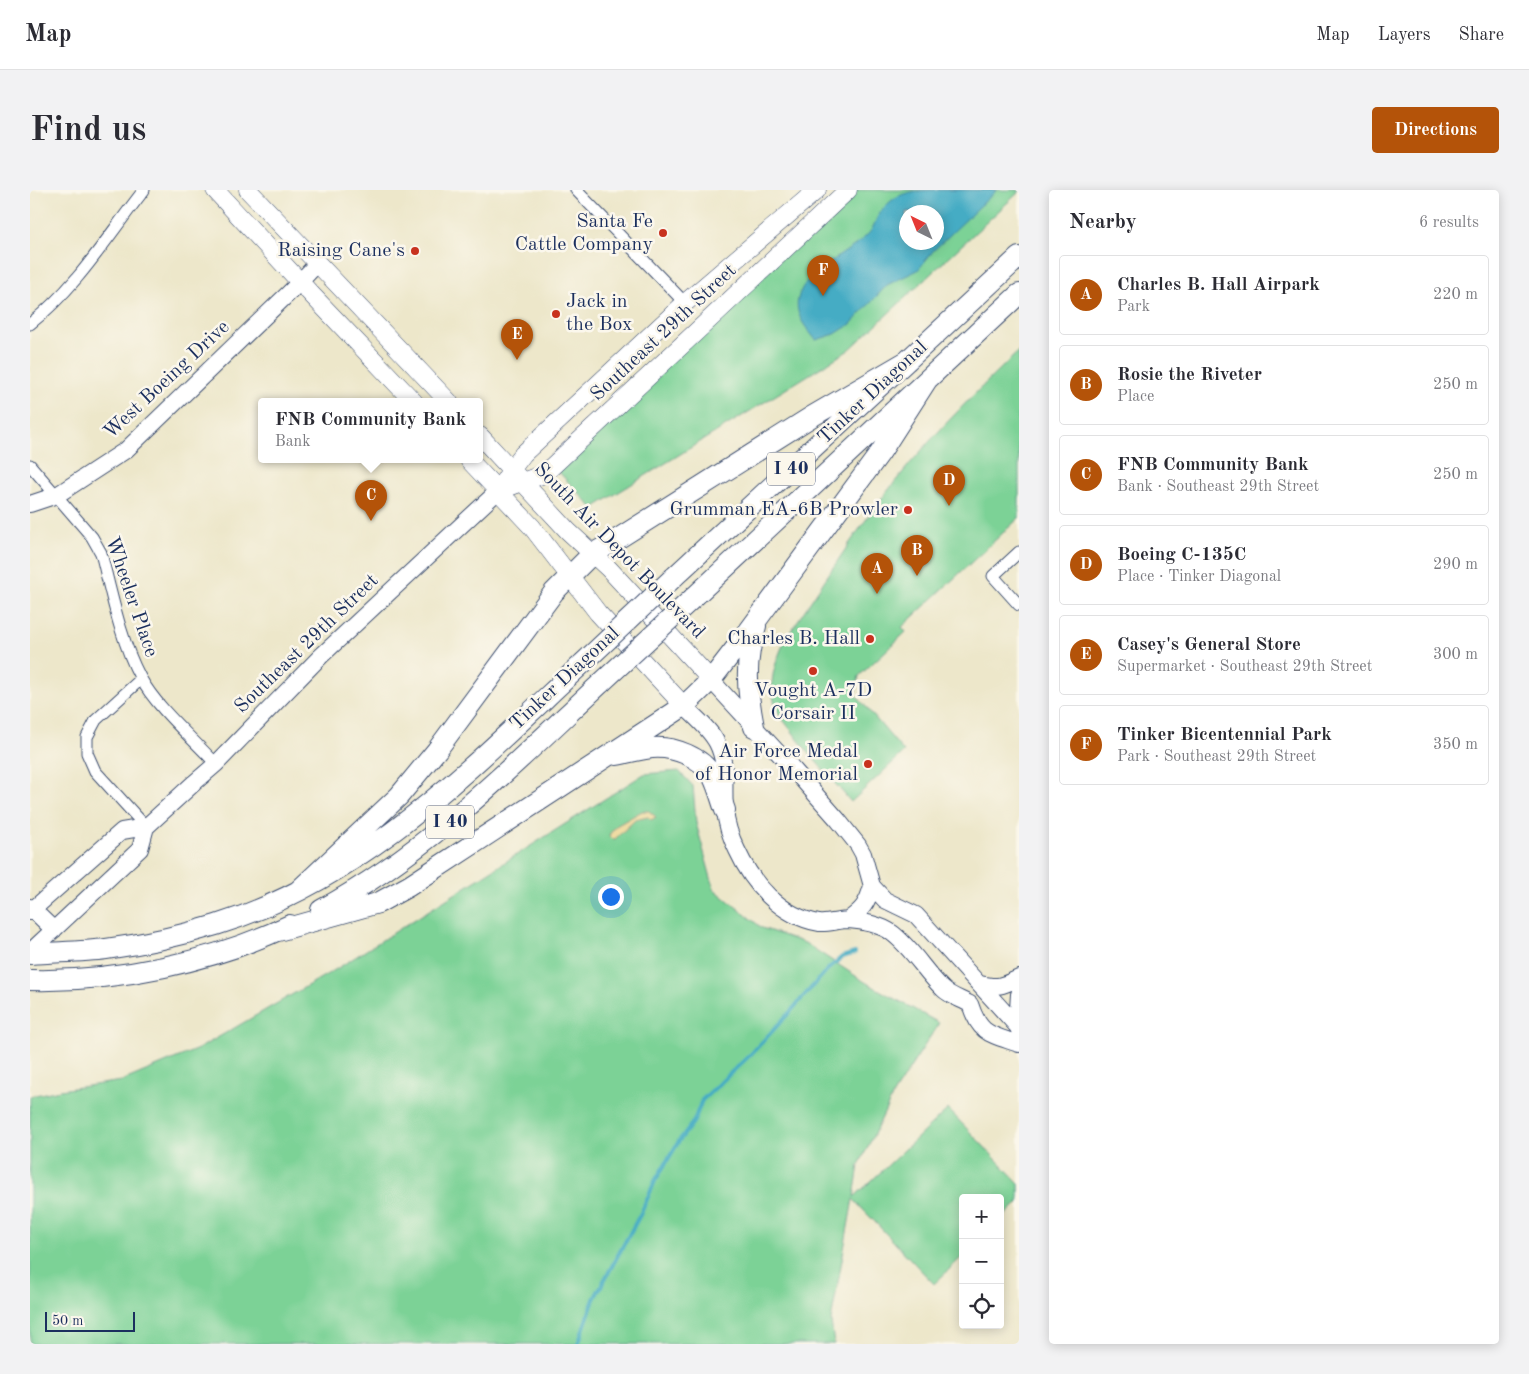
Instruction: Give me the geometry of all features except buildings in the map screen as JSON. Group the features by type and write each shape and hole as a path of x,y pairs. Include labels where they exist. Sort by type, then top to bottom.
{"highway":[{"name":"Tinker Diagonal","path":"30,953 104,949 140,944 236,918 298,891 372,848 410,820 448,787 1019,257"},
{"name":"Tinker Diagonal","path":"34,980 82,979 142,971 213,953 278,931 314,914 355,892 399,862 466,809 1019,294"},
{"path":"298,891 374,820 418,774 554,592 592,554 811,417 907,361"},
{"path":"278,931 378,903 409,886 684,706 711,680 760,616 880,453 927,380"},
{"path":"754,727 748,693 748,664 751,643 760,616"},
{"path":"608,757 654,748 678,751 691,756 700,762 713,776 725,810"}],"main road":[{"path":"215,190 309,272 445,398"},
{"path":"223,190 254,210 309,272"},
{"path":"248,190 309,272 411,398"},
{"name":"Southeast 29th Street","path":"517,476 523,454 685,302 817,190"},
{"name":"Southeast 29th Street","path":"146,827 216,764 321,656 498,491 517,476 544,474 848,190"},
{"name":"West Boeing Drive","path":"30,504 57,495 126,450 309,272"},
{"name":"South Air Depot Boulevard","path":"483,439 592,554 609,569 832,813 864,854 872,886"},
{"path":"472,463 532,527 598,613 716,741 725,774 725,810 730,831 746,869 760,889 778,904 797,916 819,923 848,920 872,924 891,932 917,958 944,991 970,1004 975,1020 981,1028 1019,1044"},
{"path":"30,953 140,849 146,827 122,831 31,910 54,930"},
{"path":"848,920 862,909 868,901 872,886"},
{"path":"872,886 885,900 916,915 1018,1028"},
{"path":"980,984 993,987 1004,986 1019,978"},
{"path":"1018,1028 1019,994"}],"street":[{"path":"30,324 57,301 80,276 144,190"},
{"path":"576,190 685,302"},
{"name":"Wheeler Place","path":"30,465 92,537 100,553 130,656 141,679 152,695 216,764"},
{"path":"1019,552 993,576 1019,604"},
{"path":"141,679 96,720 87,736 87,753 95,771 146,827"}],"green space":[{"path":"854,190 1019,190 849,350 593,508 555,468"},
{"path":"1019,351 1019,518 902,627 906,632 859,676 855,694 904,752 851,802 805,748 778,712 772,692 772,684 779,654 785,640 831,570 879,502 946,423"},
{"path":"679,771 693,786 696,823 714,889 762,928 805,943 865,982 939,1023 894,1093 859,1165 854,1197 948,1109 1019,1183 1019,1202 1004,1216 1004,1194 959,1194 959,1260 934,1284 853,1199 831,1321 834,1344 30,1344 30,1096 122,1081 198,1049 338,968 644,774"}],"sand":[{"path":"642,811 649,811 656,817 651,820 648,817 635,820 615,839 610,838 609,835 616,826"}],"water":[{"path":"997,190 944,241 944,205 899,205 899,250 934,250 918,270 887,285 851,324 835,334 816,340 802,321 798,311 798,299 802,288 818,270 862,240 870,232 880,212 893,200 918,191"}],"waterway":[{"path":"578,1344 594,1299 641,1213 655,1181 679,1141 694,1121 702,1100 751,1054 827,970 842,957 855,953"}],"place":[{"name":"Santa Fe Cattle Company","path":"663,233"},
{"name":"Raising Cane's","path":"415,251"},
{"name":"Tinker Bicentennial Park","path":"823,296"},
{"name":"Jack in the Box","path":"556,314"},
{"name":"Casey's General Store","path":"517,360"},
{"name":"Boeing C-135C","path":"949,506"},
{"name":"Grumman EA-6B Prowler","path":"908,510"},
{"name":"FNB Community Bank","path":"371,521"},
{"name":"Rosie the Riveter","path":"917,576"},
{"name":"Charles B. Hall Airpark","path":"877,594"},
{"name":"Charles B. Hall","path":"870,639"},
{"name":"Vought A-7D Corsair II","path":"813,671"},
{"name":"Air Force Medal of Honor Memorial","path":"868,764"}]}
